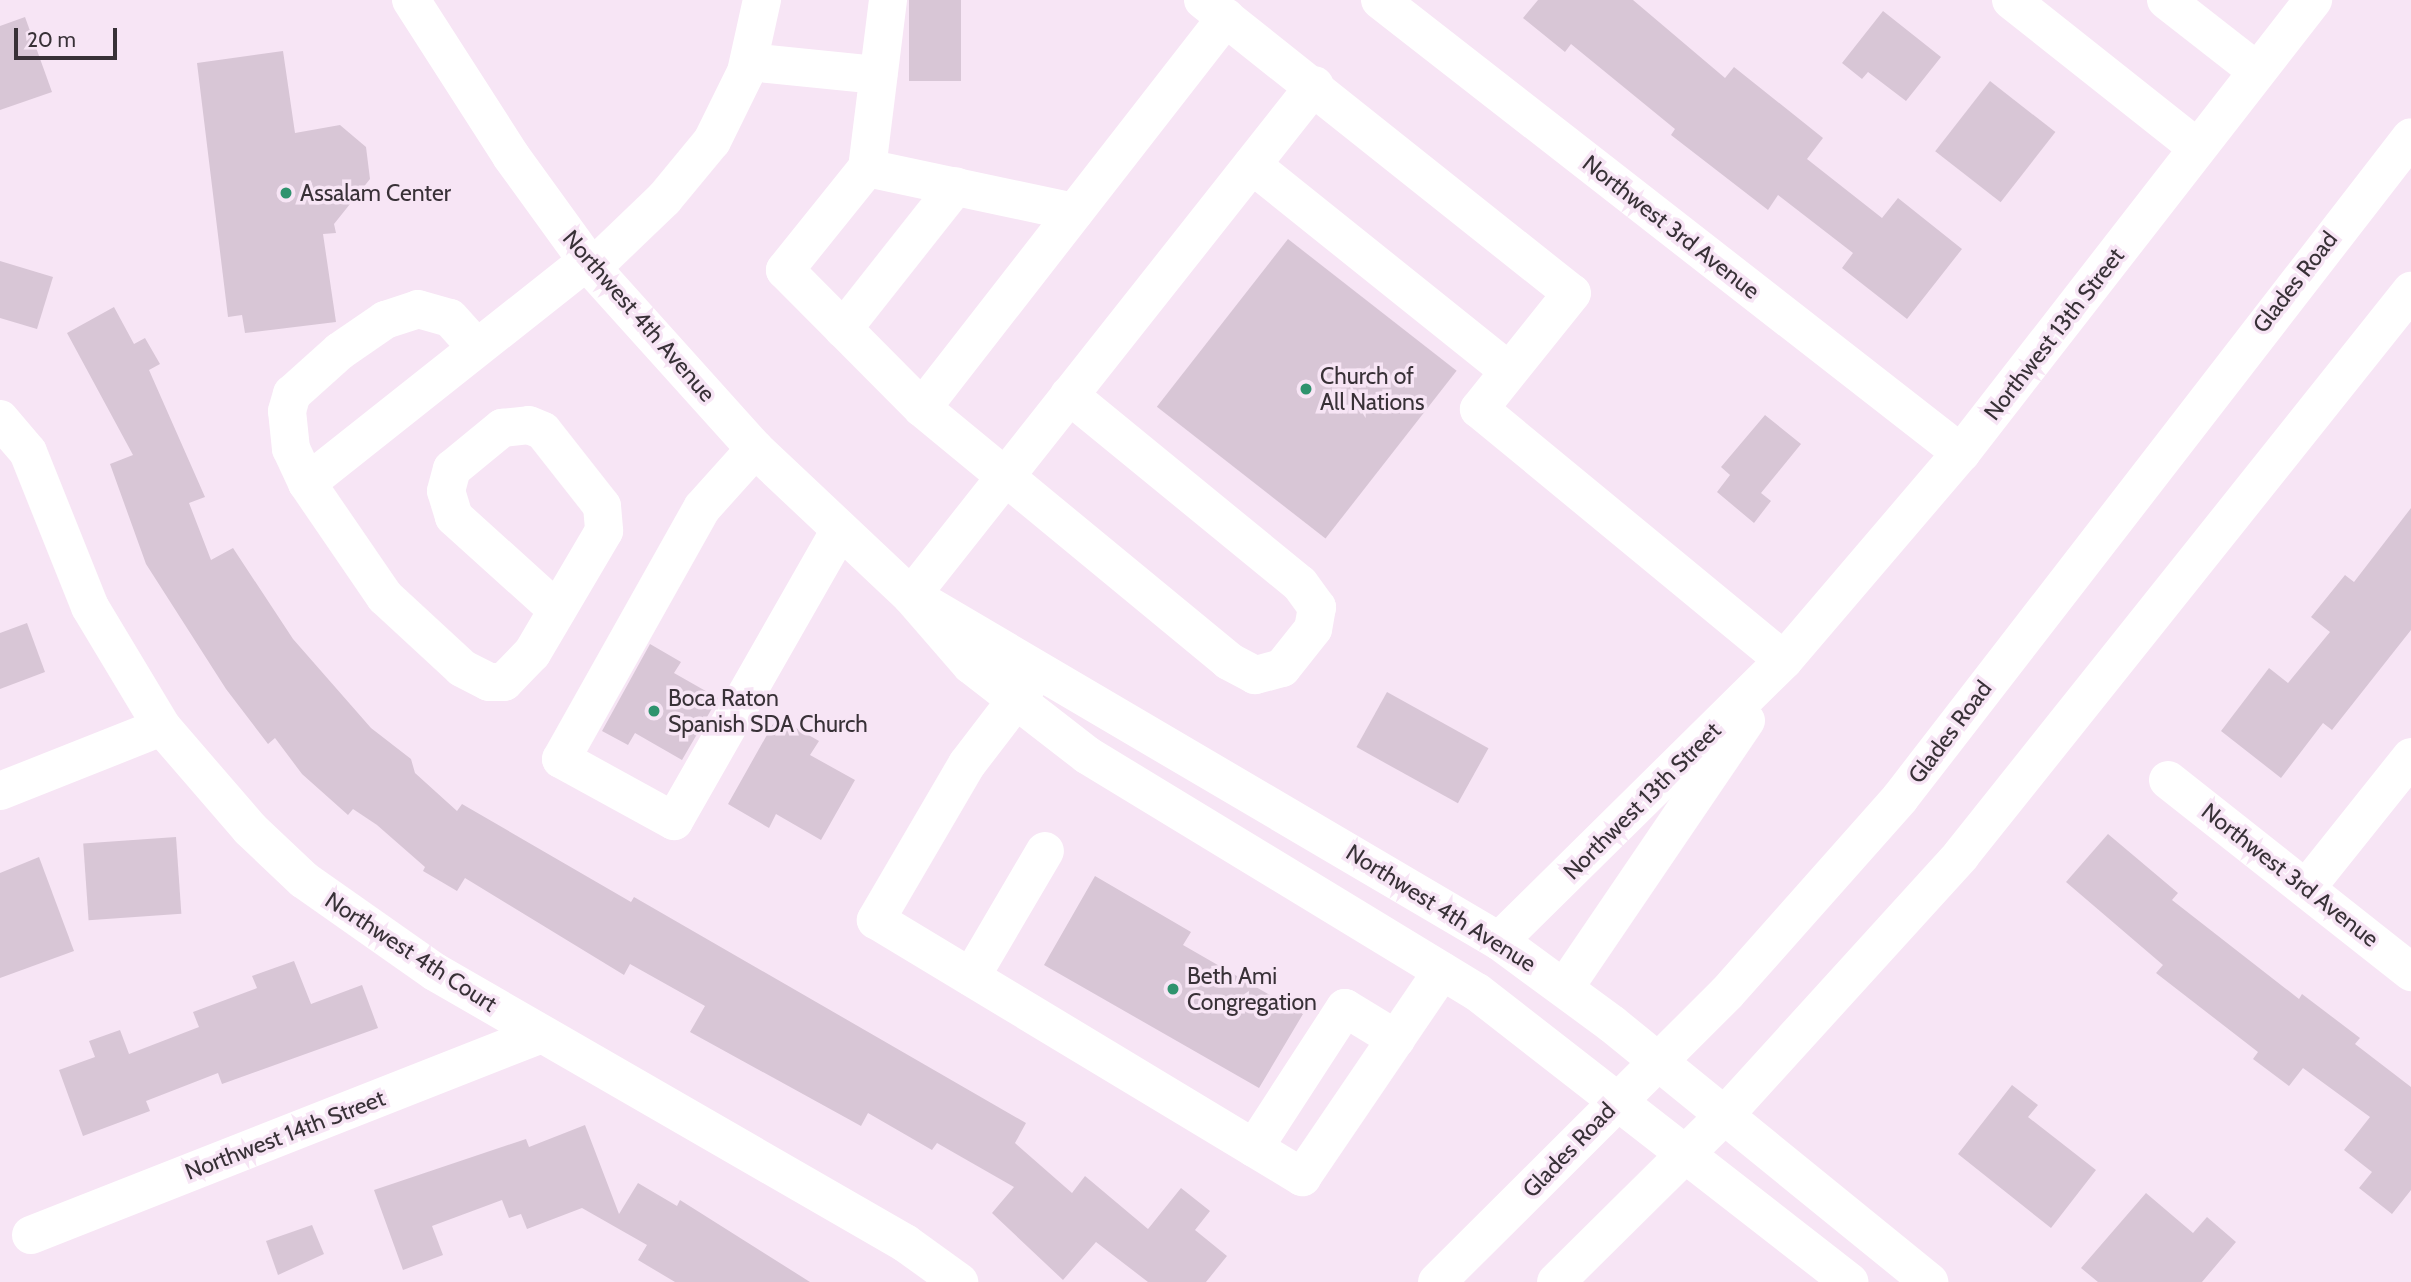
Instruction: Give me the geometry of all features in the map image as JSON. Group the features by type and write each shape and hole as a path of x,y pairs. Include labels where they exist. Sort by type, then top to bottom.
{"street":[{"name":"Northwest 4th Avenue","path":"411,0 589,265 755,449 911,596 971,665 1015,702 1087,755 1442,971 1619,1099 1850,1282"},
{"path":"307,483 477,348 589,265 690,171 731,108 749,62 762,0"},
{"path":"888,0 867,168 785,270 922,408 1003,478 1229,661 1255,675 1282,668 1300,650 1313,629 1317,607 1300,584 1069,395"},
{"name":"Northwest 3rd Avenue","path":"1380,0 1961,453"},
{"path":"2011,0 2198,148"},
{"path":"2166,0 2257,71"},
{"name":"Northwest 13th Street","path":"1499,941 1784,660 1961,453 2313,0"},
{"path":"922,408 1074,212 1214,9 1315,85 1572,293 1479,409 1784,660"},
{"path":"749,62 878,75"},
{"path":"911,596 1315,85"},
{"name":"Glades Road","path":"1437,1282 1657,1059 1727,993 1900,798 2411,137"},
{"path":"1252,165 1509,371"},
{"path":"867,168 1074,212"},
{"path":"844,329 956,186"},
{"path":"1556,1282 1688,1154 1961,855 2411,291"},
{"path":"477,348 450,318 418,309 385,320 340,351 292,394 287,411 290,449 307,483 385,597 435,646 489,682 503,681 518,671 557,610 604,531 602,506 543,431 514,424 452,469 448,503 463,526 557,610"},
{"name":"Northwest 4th Court","path":"3,421 29,452 90,607 162,727 250,829 304,880 371,931 539,1035 905,1243 959,1282"},
{"path":"755,449 702,508 561,759 674,821 840,530"},
{"name":"Northwest 4th Avenue","path":"911,596 1042,667 1499,941 1565,987 1657,1059 1723,1117 1929,1282"},
{"name":"Northwest 13th Street","path":"1565,987 1684,819 1784,660"},
{"path":"1042,667 967,764 876,920 1302,1177 1442,971"},
{"path":"0,791 162,727"},
{"path":"2308,886 2411,757"},
{"name":"Northwest 3rd Avenue","path":"2168,780 2308,886 2411,972"},
{"path":"971,977 1045,851"},
{"path":"1254,1148 1345,1008 1396,1039"},
{"name":"Northwest 14th Street","path":"31,1235 539,1035"}],"building":[{"path":"909,0 961,0 961,81 909,81"},
{"path":"1538,0 1633,0 1725,78 1734,67 1823,138 1807,159 1882,218 1898,198 1962,249 1907,319 1842,268 1853,253 1778,195 1768,210 1671,135 1675,129 1571,44 1565,52 1523,18"},
{"path":"1883,11 1941,57 1906,101 1868,72 1862,79 1842,63"},
{"path":"25,17 52,92 0,110 0,26"},
{"name":"Assalam Center","path":"283,51 295,133 340,125 366,147 370,179 334,224 336,233 323,234 336,322 245,333 242,315 228,317 197,63"},
{"path":"1990,81 2055,132 2001,202 1935,151"},
{"name":"Church of All Nations","path":"1288,239 1457,371 1325,539 1157,407"},
{"path":"0,261 53,277 37,329 0,318"},
{"path":"114,307 134,344 145,338 160,364 149,370 205,497 189,503 211,560 233,548 293,639 371,728 411,759 415,773 457,811 462,804 631,902 634,897 1026,1123 1015,1143 1072,1193 1085,1176 1148,1229 1181,1188 1210,1211 1195,1230 1227,1256 1206,1282 1148,1282 1096,1242 1063,1280 992,1213 1014,1187 937,1143 932,1150 868,1113 861,1126 690,1032 705,1006 630,964 624,975 465,878 457,891 423,871 425,867 377,825 353,809 348,815 302,774 275,738 268,744 226,689 146,564 110,464 133,455 67,333"},
{"path":"1765,415 1801,444 1761,493 1771,501 1754,523 1717,492 1730,475 1721,467"},
{"path":"2411,508 2411,630 2332,730 2323,723 2281,778 2221,731 2269,668 2288,683 2330,632 2311,617 2345,575 2354,582"},
{"path":"27,623 45,672 0,689 0,633"},
{"name":"Boca Raton Spanish SDA Church","path":"650,644 681,662 674,673 718,698 682,760 635,733 628,745 602,731"},
{"path":"1387,692 1488,748 1458,803 1356,747"},
{"path":"777,717 819,741 810,755 855,780 821,840 776,814 769,828 728,804"},
{"path":"2108,834 2178,893 2172,900 2299,999 2302,994 2360,1038 2355,1044 2411,1087 2411,1190 2392,1214 2359,1188 2372,1172 2344,1150 2370,1117 2303,1068 2289,1086 2253,1059 2258,1052 2156,973 2163,965 2066,882"},
{"path":"176,837 181,914 89,920 83,843"},
{"path":"39,857 74,951 0,978 0,873"},
{"name":"Beth Ami Congregation","path":"1095,876 1191,932 1183,945 1303,1014 1259,1088 1044,965"},
{"path":"294,961 311,1004 362,985 378,1028 222,1084 218,1073 146,1101 150,1111 83,1136 59,1070 95,1057 89,1041 120,1030 129,1054 199,1027 193,1012 257,988 252,976"},
{"path":"2012,1085 2038,1105 2028,1117 2096,1170 2051,1228 1958,1154"},
{"path":"585,1125 619,1214 638,1183 677,1206 680,1200 810,1282 675,1282 638,1260 647,1245 582,1208 527,1229 521,1214 509,1218 502,1200 432,1226 443,1255 403,1270 374,1190 526,1139 529,1147"},
{"path":"2146,1193 2193,1233 2207,1217 2236,1242 2202,1282 2098,1282 2081,1268"},
{"path":"312,1225 324,1254 278,1275 266,1241"}],"place":[{"name":"Assalam Center","path":"286,193"},
{"name":"Church of All Nations","path":"1306,389"},
{"name":"Boca Raton Spanish SDA Church","path":"654,711"},
{"name":"Beth Ami Congregation","path":"1173,989"}]}
